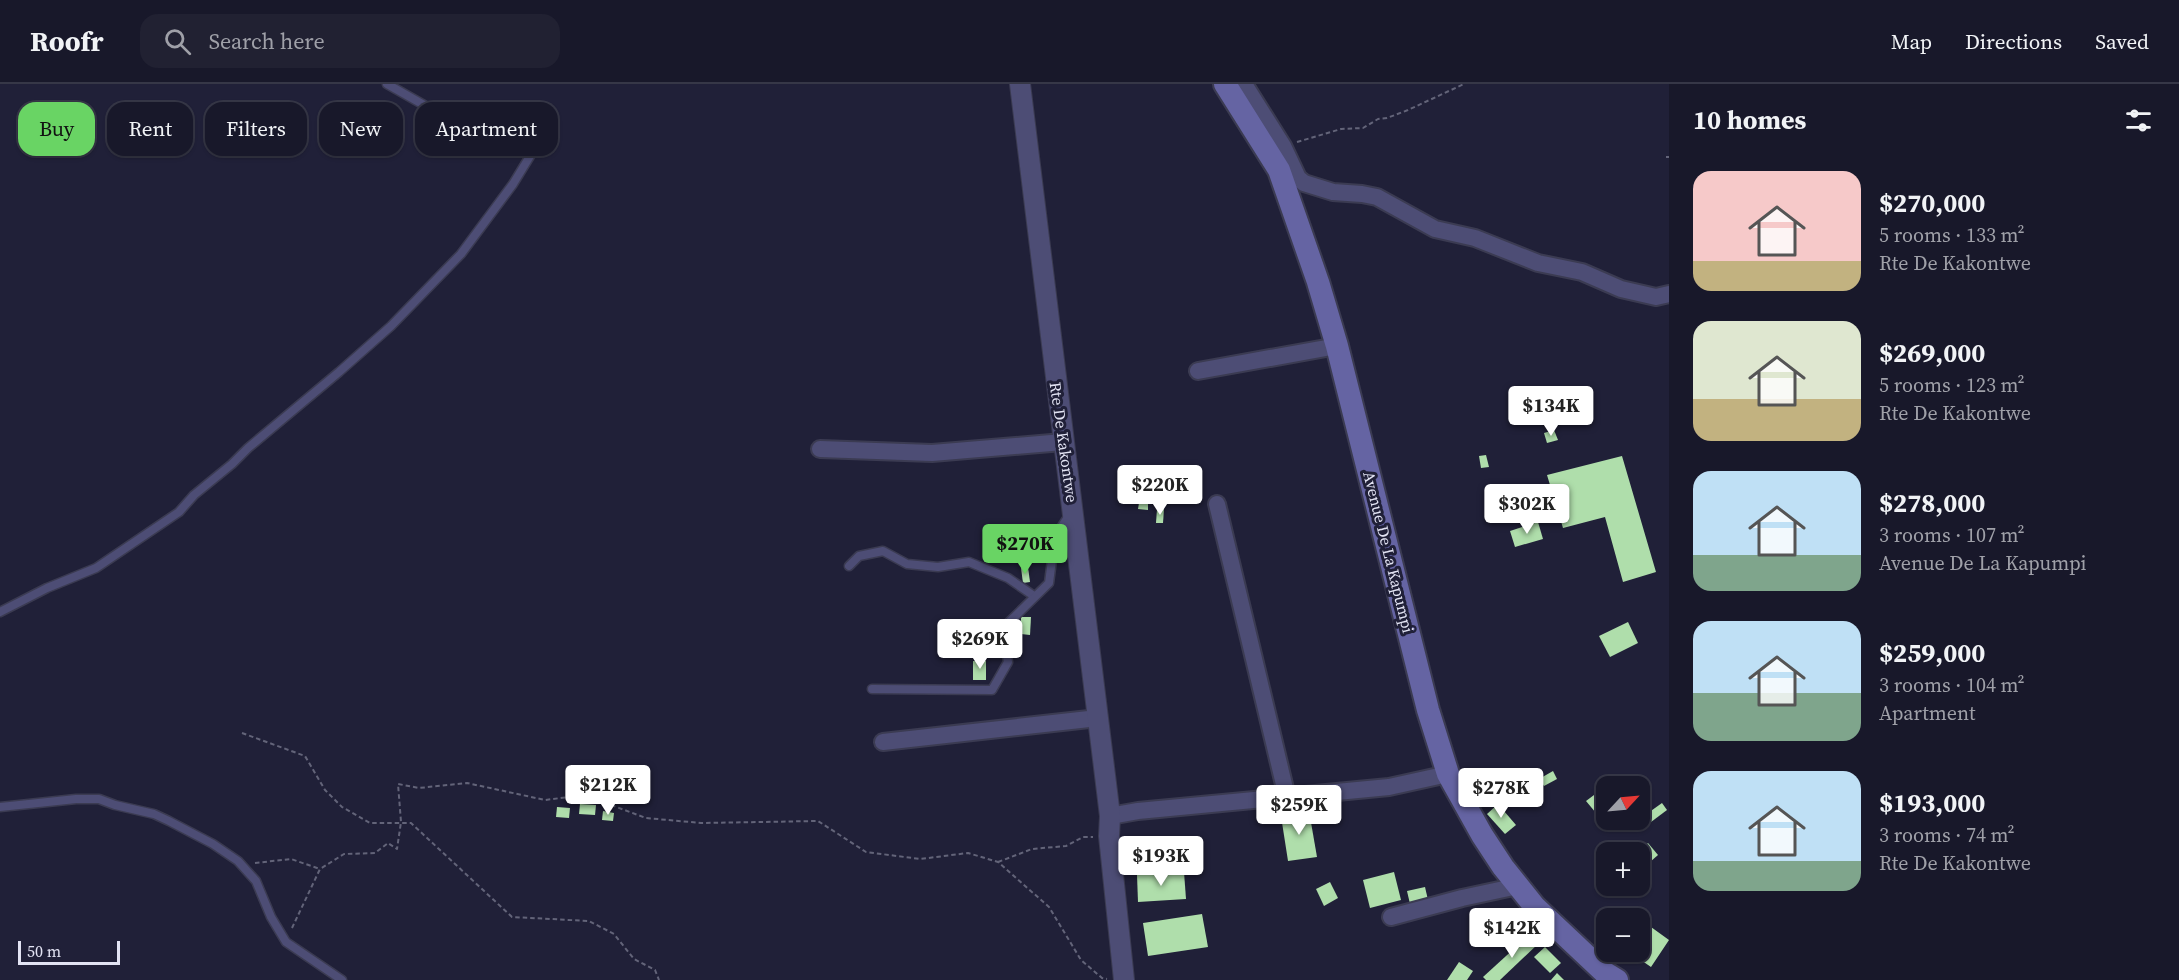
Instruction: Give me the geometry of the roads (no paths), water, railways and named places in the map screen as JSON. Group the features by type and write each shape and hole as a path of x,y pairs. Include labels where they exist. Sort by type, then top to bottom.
{"main road":[{"name":"Avenue De La Kapumpi","path":"1225,84 1279,170 1318,282 1337,346 1428,710 1448,774 1482,835 1535,907 1604,972 1617,980"}],"street":[{"name":"Rte De Kakontwe","path":"1020,84 1063,442 1074,508 1110,816 1109,836 1124,980"},
{"path":"1244,84 1304,183 1321,190 1377,197 1435,229 1475,238 1538,263 1582,272 1621,289 1656,297 1669,294"},
{"path":"1198,371 1337,346"},
{"path":"820,449 932,453 1063,442"},
{"path":"1217,504 1287,797"},
{"path":"883,742 1098,718"},
{"path":"1110,816 1138,811 1389,787 1448,774"},
{"path":"1391,918 1462,898 1518,886"}],"lane":[{"path":"0,612 47,588 96,568 179,512 194,495 391,326 460,254 513,184 534,148 526,134 510,128 454,122 387,84"},
{"path":"872,689 992,690 1008,662 1003,628 1049,583 1055,537 1074,508"},
{"path":"849,566 860,556 883,550 908,564 938,567 969,562 1008,578 1034,596"},
{"path":"0,807 76,799 99,799 154,814 169,821 213,844 242,865 256,881 271,917 286,942 342,980"}]}
